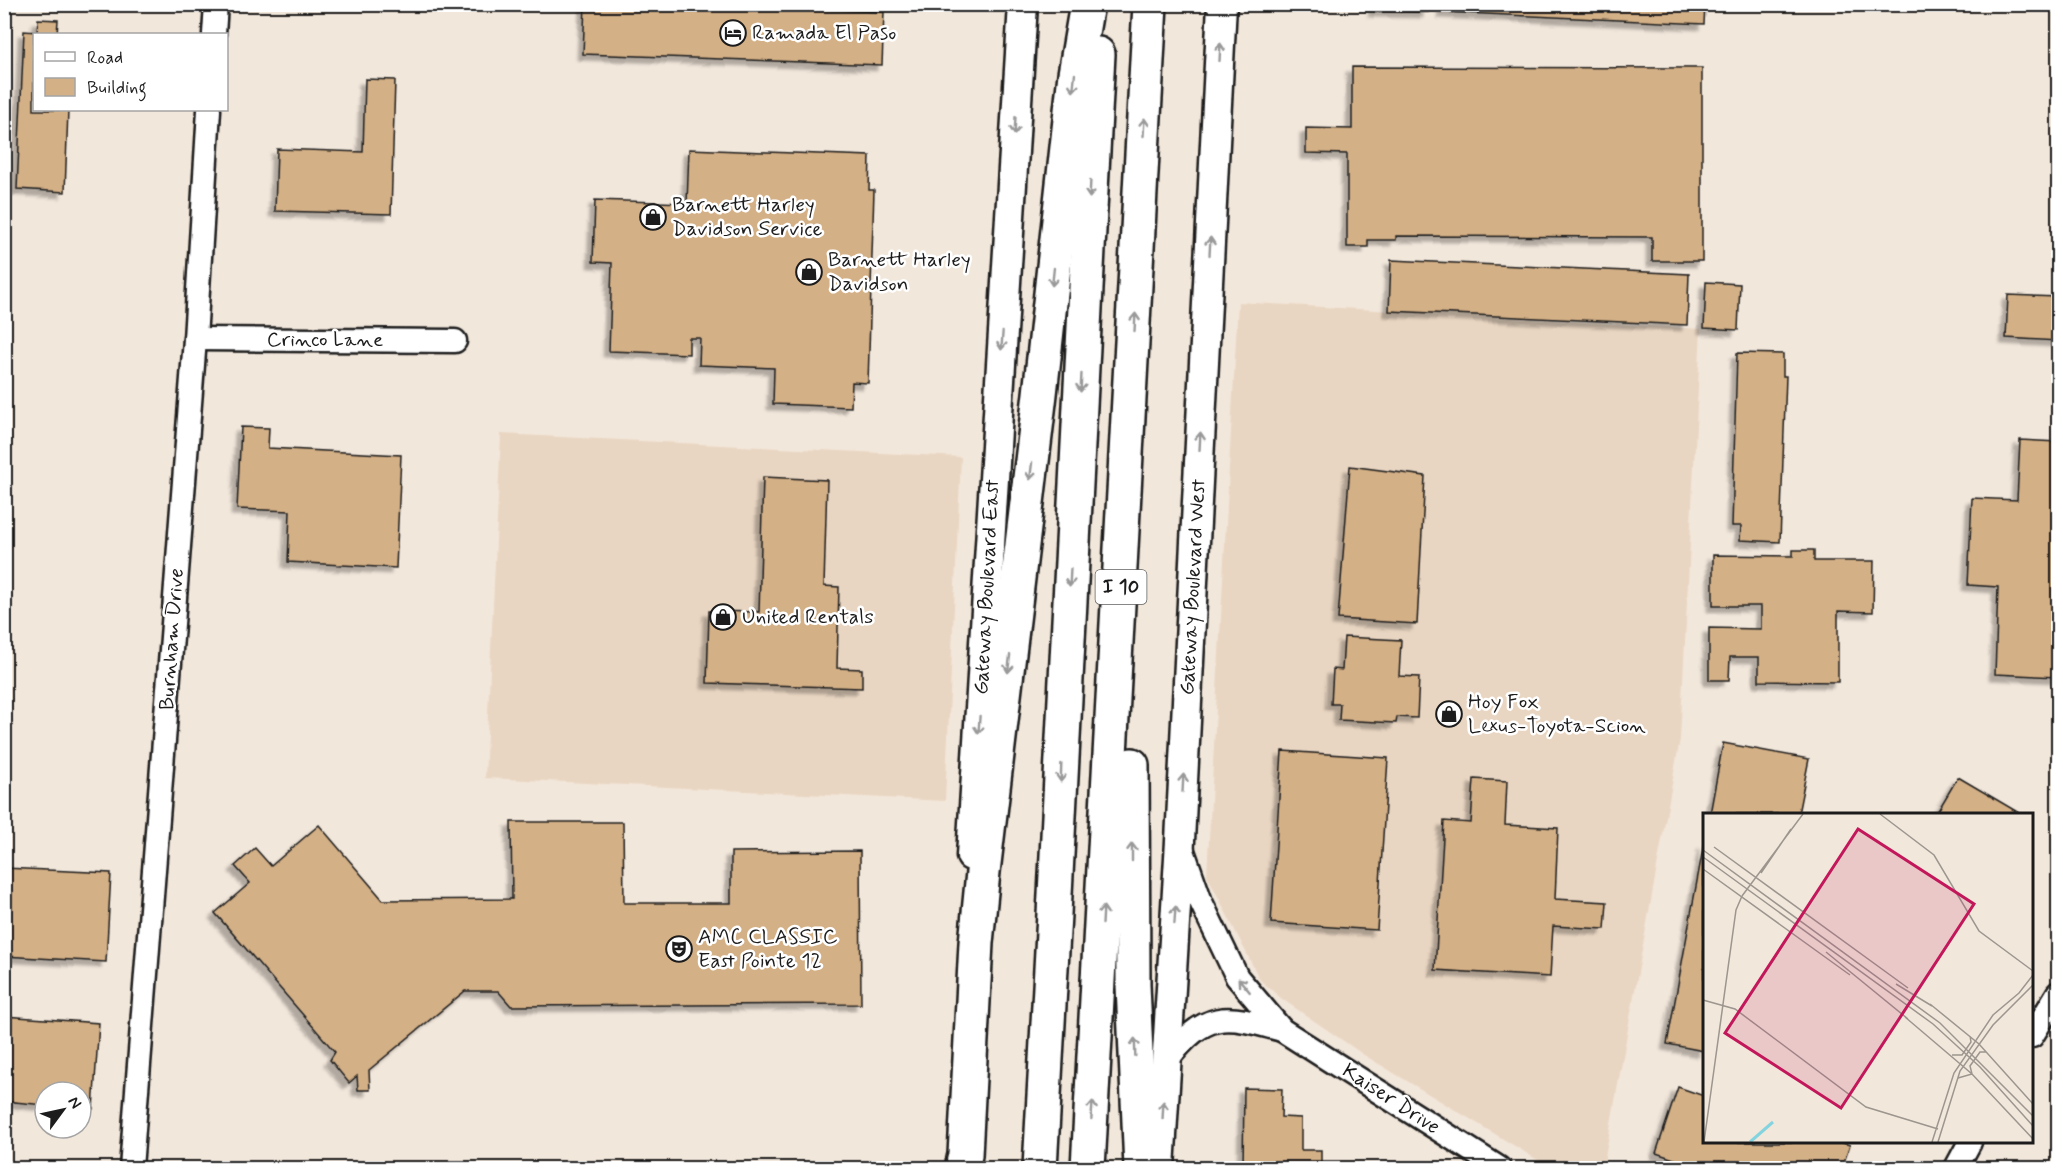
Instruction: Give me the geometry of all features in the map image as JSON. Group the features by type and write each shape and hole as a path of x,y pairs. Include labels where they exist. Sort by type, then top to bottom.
{"highway":[{"path":"962,1168 965,1155 976,943 981,896 1039,405 1075,74 1087,4"},
{"name":"I 10","path":"1040,1168 1101,4"},
{"name":"I 10","path":"1089,1168 1150,4"},
{"path":"1133,354 1145,450 1132,716 1133,985 1141,1168"}],"main road":[{"name":"Gateway Boulevard East","path":"951,1168 1023,4"},
{"name":"Gateway Boulevard West","path":"1160,1168 1180,841 1222,4"}],"street":[{"path":"214,33 216,4"},
{"name":"Burnham Drive","path":"131,1168 195,339 209,111"},
{"name":"Crinco Lane","path":"195,339 455,341"},
{"name":"Kaiser Drive","path":"1180,841 1201,902 1237,977 1282,1030 1499,1168"},
{"path":"2033,1033 2058,993"},
{"name":"Kaiser Drive","path":"1166,1061 1186,1036 1214,1021 1244,1020 1282,1030"},
{"path":"1956,1168 1969,1143"}],"shaded area":[{"name":"Hoy Fox Lexus-Toyota-Scion","path":"1238,302 1701,329 1680,739 1603,1168 1551,1168 1364,1055 1282,999 1260,980 1207,875"},
{"name":"United Rentals","path":"501,434 961,457 945,801 485,778"}],"building":[{"name":"Ramada El Paso","path":"585,4 686,4 884,12 882,65 583,54"},
{"path":"1375,4 1428,4 1428,12 1374,11"},
{"path":"1444,4 1705,4 1704,24 1443,12"},
{"path":"38,19 58,20 57,33 33,33 33,111 68,111 65,192 17,189 24,31 37,32"},
{"path":"1352,67 1702,68 1702,261 1652,261 1652,237 1396,236 1396,240 1368,240 1368,247 1347,247 1347,154 1306,153 1306,128 1352,129"},
{"path":"365,79 395,80 391,214 275,211 277,149 363,152"},
{"path":"689,149 870,156 869,190 874,190 868,383 852,382 851,407 773,404 774,368 699,365 700,338 689,338 689,354 609,351 612,263 593,262 595,200 687,203"},
{"path":"1391,260 1689,274 1687,325 1389,311"},
{"path":"1706,282 1740,284 1738,330 1704,328"},
{"path":"2008,295 2058,297 2058,341 2006,338"},
{"path":"1737,353 1783,354 1783,376 1786,376 1780,542 1740,540 1741,526 1732,526"},
{"path":"241,427 269,428 268,448 401,455 396,568 288,562 290,511 237,509"},
{"path":"2020,440 2058,442 2058,677 1995,674 1998,587 1968,585 1972,498 2017,500"},
{"path":"1350,466 1425,476 1417,624 1338,619"},
{"path":"763,477 827,480 824,586 839,587 837,668 862,669 862,688 707,683 709,611 759,612"},
{"path":"1793,550 1814,550 1814,561 1874,561 1873,612 1838,611 1838,682 1759,681 1759,657 1730,657 1729,680 1709,680 1709,628 1761,629 1761,606 1713,606 1713,555 1793,556"},
{"path":"1344,637 1401,640 1399,676 1419,677 1417,718 1397,717 1396,723 1339,720 1340,704 1331,704 1333,669 1342,670"},
{"path":"1723,743 1809,759 1798,813 1710,813"},
{"path":"1282,751 1388,758 1377,930 1271,923"},
{"path":"1958,777 2019,813 1937,813"},
{"path":"1474,779 1507,781 1505,825 1558,828 1555,899 1607,902 1605,929 1553,926 1550,977 1435,970 1444,821 1471,823"},
{"path":"511,822 623,822 624,903 731,903 731,852 860,851 861,1004 511,1006 498,991 465,991 369,1070 370,1090 358,1090 357,1076 349,1083 330,1060 335,1052 215,913 250,883 235,866 255,848 271,866 319,825 383,900 512,899"},
{"path":"1703,848 1703,1051 1667,1044"},
{"path":"4,868 111,873 106,962 4,956"},
{"path":"4,1016 99,1023 93,1109 93,1080 33,1080 33,1104 4,1101"},
{"path":"1678,1087 1703,1096 1703,1143 1843,1143 1850,1145 1842,1168 1701,1168 1656,1153"},
{"path":"1244,1088 1282,1089 1281,1117 1301,1118 1301,1150 1321,1150 1321,1168 1243,1168"}],"place":[{"name":"Ramada El Paso","path":"733,33"},
{"name":"Barnett Harley Davidson Service","path":"653,217"},
{"name":"Barnett Harley Davidson","path":"809,272"},
{"name":"United Rentals","path":"723,617"},
{"name":"Hoy Fox Lexus-Toyota-Scion","path":"1449,714"},
{"name":"AMC CLASSIC East Pointe 12","path":"679,949"}]}
